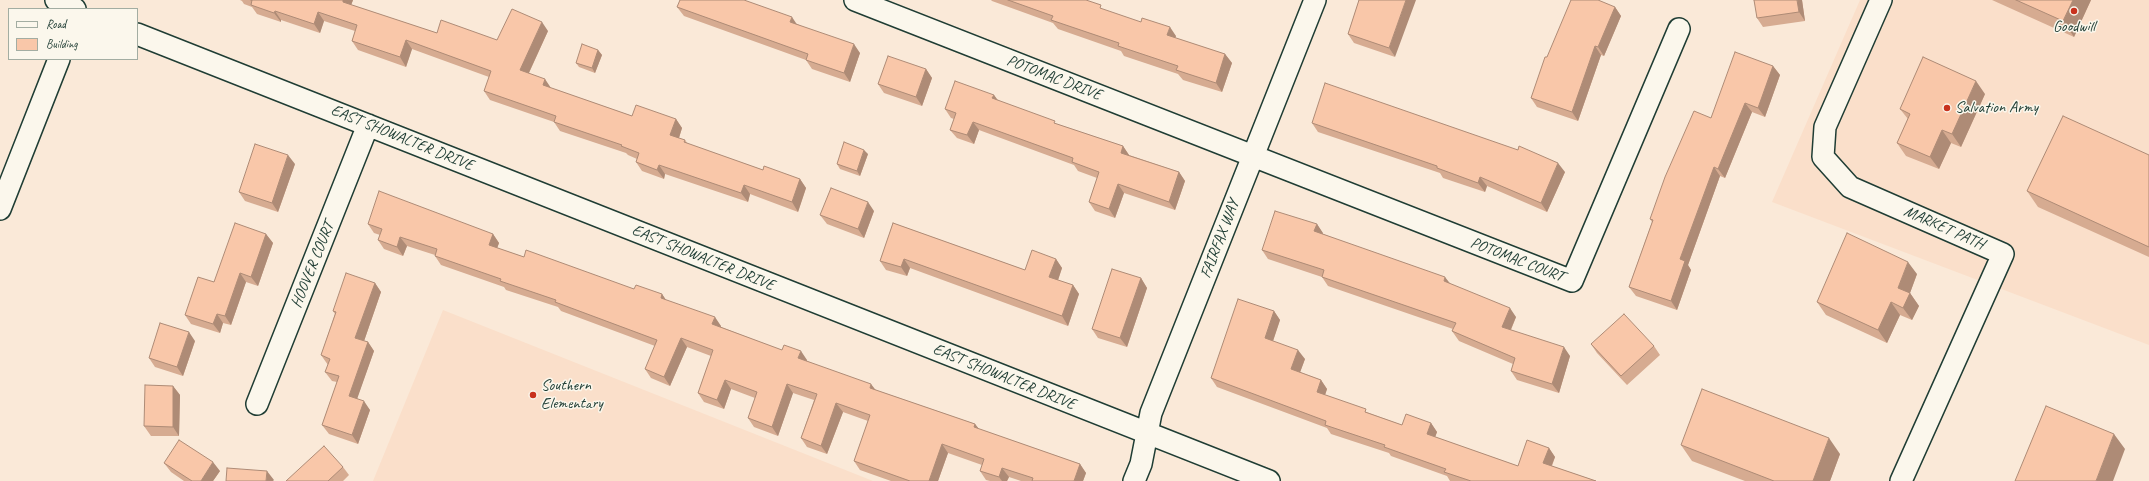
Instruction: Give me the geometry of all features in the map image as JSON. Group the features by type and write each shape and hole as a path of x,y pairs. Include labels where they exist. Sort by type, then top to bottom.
{"street":[{"name":"POTOMAC DRIVE","path":"855,0 1252,156"},
{"name":"FAIRFAX WAY","path":"1134,481 1141,464 1151,413 1315,0"},
{"name":"MARKET PATH","path":"1881,0 1825,127 1823,157 1850,187 2002,254 1901,481"},
{"name":"POTOMAC COURT","path":"1252,156 1572,281 1679,29"},
{"name":"EAST SHOWALTER DRIVE","path":"138,34 1269,481"},
{"path":"0,209 59,60"},
{"name":"HOOVER COURT","path":"257,404 368,125"}],"shaded area":[{"path":"1860,0 2149,0 2149,345 1772,202"},
{"name":"Southern Elementary","path":"443,310 873,481 373,481"}],"building":[{"path":"252,0 343,0 343,2 437,33 441,20 497,40 512,9 542,22 520,70 545,79 543,85 632,116 636,105 676,119 670,135 685,140 684,142 763,170 764,166 800,179 792,202 744,185 741,193 659,165 657,170 636,162 639,153 621,146 622,145 554,122 556,116 484,91 491,71 406,40 400,57 352,41 357,25 318,12 314,24 251,5"},
{"path":"680,0 744,0 792,17 790,22 854,44 844,73 806,60 808,54 677,7"},
{"path":"1008,0 1086,0 1101,5 1100,8 1141,22 1142,18 1170,27 1167,35 1225,54 1216,83 1176,70 1178,66 1118,46 1119,43 1051,20 1053,16"},
{"path":"1359,0 1406,0 1389,48 1348,34"},
{"path":"1571,0 1598,0 1615,7 1598,47 1595,46 1572,112 1531,98 1545,57 1547,57"},
{"path":"1754,0 1797,0 1799,12 1757,18"},
{"path":"2016,0 2073,0 2063,21"},
{"path":"582,44 598,50 592,68 576,63"},
{"path":"1735,52 1773,66 1758,108 1745,103 1718,169 1714,167 1680,259 1685,261 1671,301 1629,287 1653,220 1650,219 1665,177 1694,111 1711,118"},
{"path":"888,56 926,69 916,97 878,84"},
{"name":"Salvation Army","path":"1923,57 1976,81 1952,134 1942,130 1930,157 1897,143 1910,114 1900,109"},
{"path":"955,81 994,95 992,98 1055,121 1054,123 1123,146 1121,153 1179,172 1169,202 1118,184 1109,209 1089,202 1099,172 1072,162 1073,158 973,122 967,135 950,130 956,113 945,109"},
{"path":"1325,83 1518,150 1519,146 1558,163 1541,203 1480,177 1478,183 1437,168 1437,166 1312,123"},
{"path":"2063,116 2149,155 2149,247 2027,191"},
{"path":"844,142 864,150 857,171 837,164"},
{"path":"255,144 288,155 272,203 239,192"},
{"path":"831,188 868,202 858,229 820,215"},
{"path":"379,191 493,234 489,245 524,257 526,250 634,289 636,285 662,294 661,298 715,317 712,324 782,350 784,345 801,351 798,358 871,384 870,388 975,424 974,427 1080,464 1074,481 1032,481 1033,478 1002,468 999,477 980,471 984,459 942,444 929,481 910,481 854,461 870,415 836,403 821,446 801,438 817,394 787,384 772,427 748,418 757,392 725,380 717,400 698,393 713,350 681,338 664,377 645,369 657,340 555,302 556,300 500,281 501,279 435,256 437,249 400,237 397,247 378,240 382,229 368,224"},
{"path":"1275,211 1317,224 1314,231 1445,277 1444,281 1510,308 1502,327 1564,347 1552,384 1511,371 1515,358 1452,331 1456,323 1322,277 1324,270 1262,250"},
{"path":"235,223 266,234 251,277 240,273 225,316 217,314 213,324 185,315 198,277 214,282"},
{"path":"893,223 1025,270 1032,250 1056,259 1049,277 1073,285 1062,316 904,259 901,267 880,261"},
{"path":"1847,233 1908,262 1898,288 1910,293 1903,308 1891,302 1878,330 1817,302"},
{"path":"1112,269 1141,278 1120,338 1092,329"},
{"path":"346,273 375,283 355,338 368,342 349,396 364,401 352,435 322,425 339,376 325,372 330,359 321,355 336,312 333,311"},
{"path":"1238,299 1274,311 1265,338 1298,350 1291,369 1321,380 1317,392 1366,409 1365,412 1402,425 1406,414 1431,423 1427,434 1518,466 1527,440 1549,448 1543,463 1596,481 1471,481 1444,472 1446,469 1384,447 1385,445 1325,425 1326,421 1211,378"},
{"path":"1624,314 1654,346 1621,376 1591,344"},
{"path":"160,323 189,332 177,367 149,358"},
{"path":"145,385 173,386 173,427 144,426"},
{"path":"1702,389 1829,438 1813,481 1774,481 1681,445"},
{"path":"2046,406 2114,434 2096,481 2015,481"},
{"path":"179,440 213,462 201,481 192,481 164,463"},
{"path":"324,446 343,467 328,481 286,481"},
{"path":"227,468 267,471 266,481 226,481"}],"place":[{"name":"Goodwill","path":"2074,11"},
{"name":"Salvation Army","path":"1947,108"},
{"name":"Southern Elementary","path":"533,395"}]}
